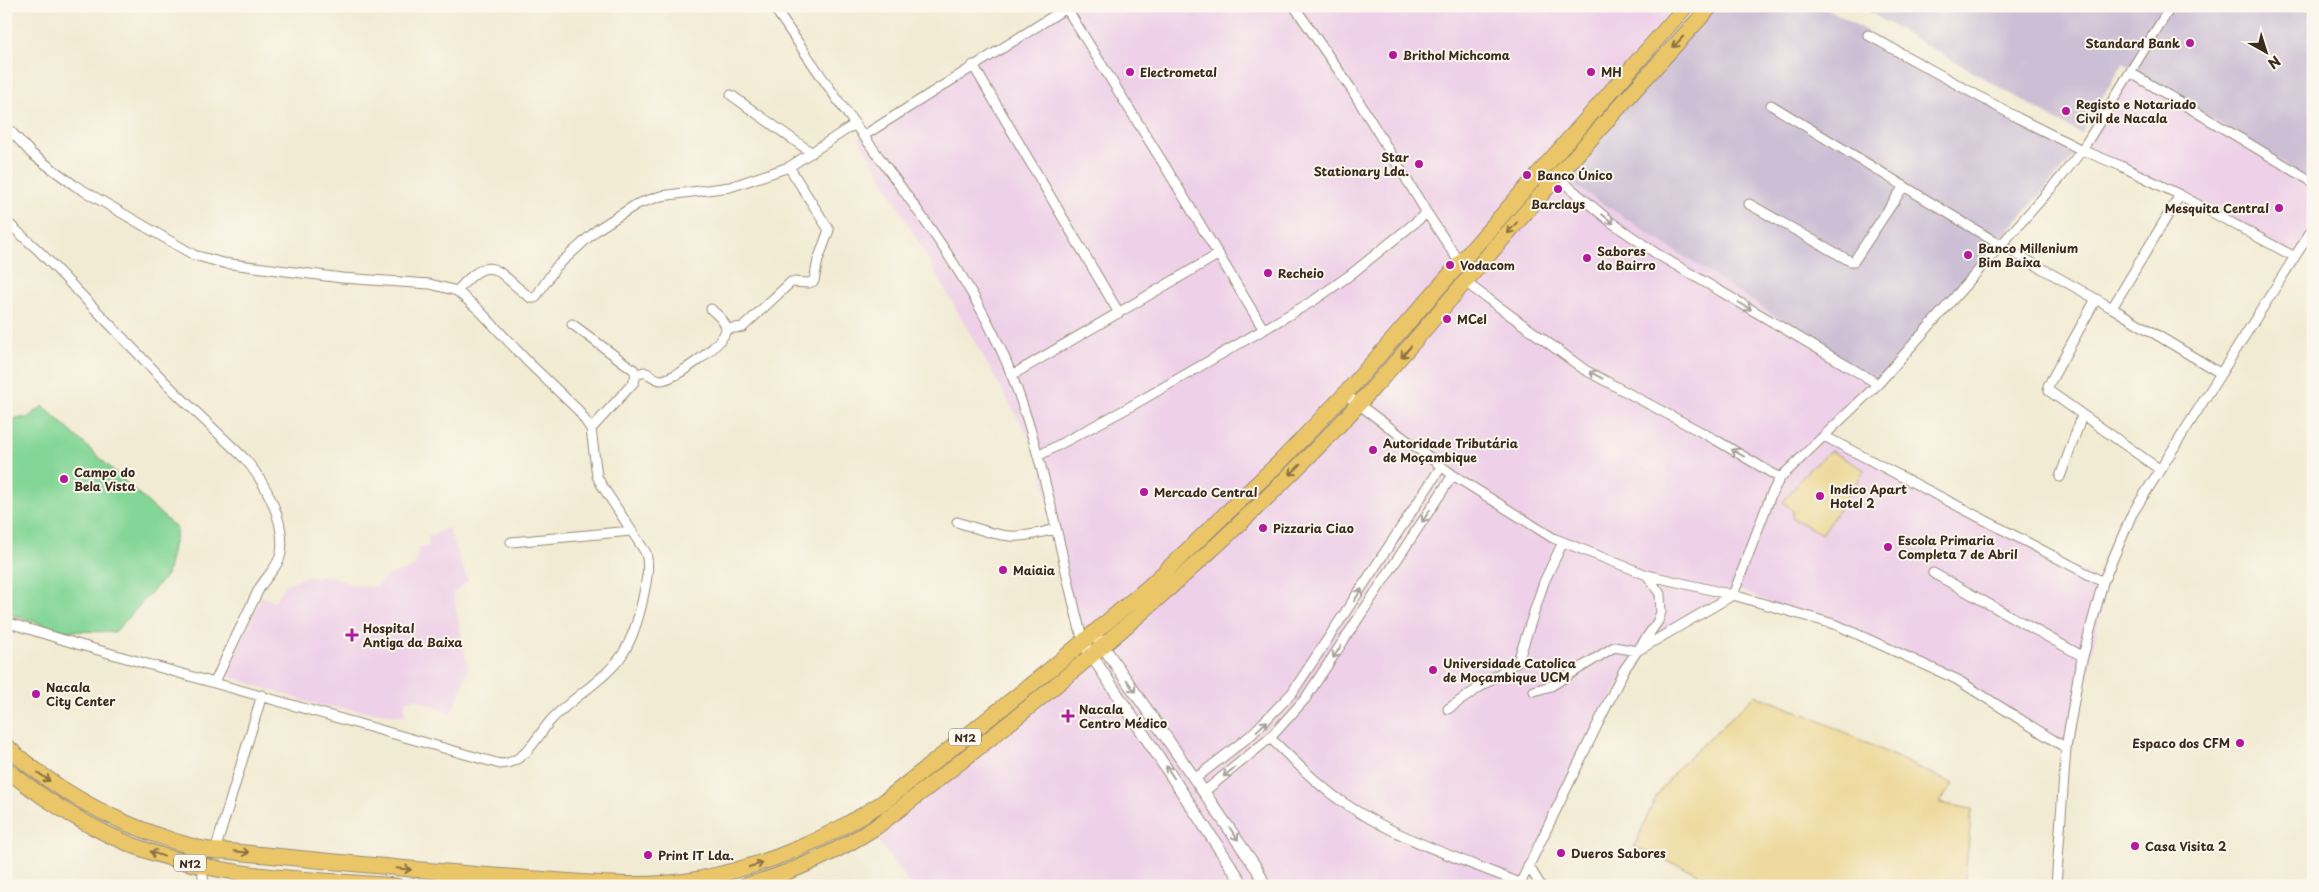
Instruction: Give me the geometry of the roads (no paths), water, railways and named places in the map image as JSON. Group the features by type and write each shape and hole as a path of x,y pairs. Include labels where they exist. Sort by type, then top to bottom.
{"main road":[{"name":"N12","path":"6,746 45,778 98,810 154,834 215,851 428,872 611,884 661,884 737,870 773,860 806,846 886,801 1089,637 1195,544 1281,462 1345,394 1686,6"},
{"name":"N12","path":"745,886 803,866 855,840 876,827 1017,717 1097,651 1214,548 1306,459 1358,405 1557,177 1711,6"},
{"path":"1648,51 1659,62"},
{"name":"N12","path":"6,769 58,806 101,830 175,860 262,876 396,886"}],"street":[{"path":"773,6 863,136 941,242 983,314 1012,375 1038,456 1076,615 1244,886"},
{"path":"1294,6 1352,90 1427,213 1460,263 1468,279 1586,370 1716,440 1780,478"},
{"path":"1534,690 1552,686 1610,649 1619,647 1637,651 1733,595 1771,495 1780,478 1878,384 2002,246 2082,150 2171,6"},
{"path":"863,136 1065,7 1219,254 1264,330"},
{"path":"1868,35 2018,118 2180,195 2293,256"},
{"path":"973,65 1119,313"},
{"path":"2131,73 2313,182"},
{"path":"731,95 812,153"},
{"path":"1771,105 2002,246 2112,308 2220,373"},
{"path":"457,291 471,276 484,268 494,269 507,277 525,294 535,298 556,267 598,229 637,204 661,196 730,187 789,167 855,124"},
{"path":"6,126 32,154 74,185 194,256 241,266 342,278 430,284 457,291 479,310 527,361 566,397 591,429 597,476 646,553 648,572 640,613 622,655 602,675 562,708 547,724 527,752 510,764 500,764 77,644 6,622"},
{"path":"726,329 743,328 792,282 808,282 814,280 816,276 818,260 829,230 789,167"},
{"path":"1557,177 1611,222 1657,254 1878,384"},
{"path":"1749,204 1850,261 1854,261 1904,186"},
{"path":"2112,308 2180,195"},
{"path":"1038,456 1126,409 1264,330 1350,275 1427,213"},
{"path":"6,221 245,459 254,469 270,500 279,521 281,553 260,588 215,682"},
{"path":"2056,886 2066,748 2082,656 2103,582 2132,514 2293,256 2313,228"},
{"path":"1012,375 1219,254"},
{"path":"2096,299 2048,386 2048,391 2159,469"},
{"path":"636,375 644,372 661,380 666,379 694,364 714,348 723,337 726,329 724,323 711,308"},
{"path":"572,324 634,370 636,375 634,382 591,429"},
{"path":"1345,394 1453,476 1563,542 1647,575 1733,595 1837,625 1948,676 2066,748"},
{"path":"2060,477 2082,416"},
{"path":"1824,436 2103,582"},
{"path":"1196,778 1251,735 1292,693 1441,467"},
{"path":"1205,791 1270,738 1305,699 1453,476"},
{"path":"957,522 1010,538 1032,536 1056,529"},
{"path":"511,542 631,531"},
{"path":"1448,709 1518,662 1544,582 1563,542"},
{"path":"1933,573 2082,656"},
{"path":"1270,738 1342,802 1366,817 1399,834 1520,884 1624,670 1652,632 1661,612 1660,594 1647,575"},
{"path":"1076,615 1089,637"},
{"path":"1097,651 1196,778 1257,869 1265,886"},
{"path":"215,851 262,695"},
{"path":"202,866 204,886"},
{"path":"1528,866 1541,886"}],"place":[{"name":"Standard Bank","path":"2190,43"},
{"name":"Brithol Michcoma","path":"1393,55"},
{"name":"Electrometal","path":"1130,72"},
{"name":"MH","path":"1591,72"},
{"name":"Registo e Notariado Civil de Nacala","path":"2066,111"},
{"name":"Star Stationary Lda.","path":"1419,164"},
{"name":"Banco Único","path":"1527,175"},
{"name":"Barclays","path":"1558,189"},
{"name":"Mesquita Central","path":"2279,208"},
{"name":"Banco Millenium Bim Baixa","path":"1968,255"},
{"name":"Sabores do Bairro","path":"1587,258"},
{"name":"Vodacom","path":"1450,265"},
{"name":"Recheio","path":"1268,273"},
{"name":"MCel","path":"1447,319"},
{"name":"Autoridade Tributária de Moçambique","path":"1373,450"},
{"name":"Campo do Bela Vista","path":"64,479"},
{"name":"Mercado Central","path":"1144,492"},
{"name":"Indico Apart Hotel 2","path":"1820,496"},
{"name":"Pizzaria Ciao","path":"1263,528"},
{"name":"Escola Primaria Completa 7 de Abril","path":"1888,547"},
{"name":"Maiaia","path":"1003,570"},
{"name":"Hospital Antiga da Baixa","path":"352,635"},
{"name":"Universidade Catolica de Moçambique UCM","path":"1433,670"},
{"name":"Nacala City Center","path":"36,694"},
{"name":"Nacala Centro Médico","path":"1068,716"},
{"name":"Espaco dos CFM","path":"2240,743"},
{"name":"Casa Visita 2","path":"2135,846"},
{"name":"Dueros Sabores","path":"1561,853"},
{"name":"Print IT Lda.","path":"648,855"}]}
